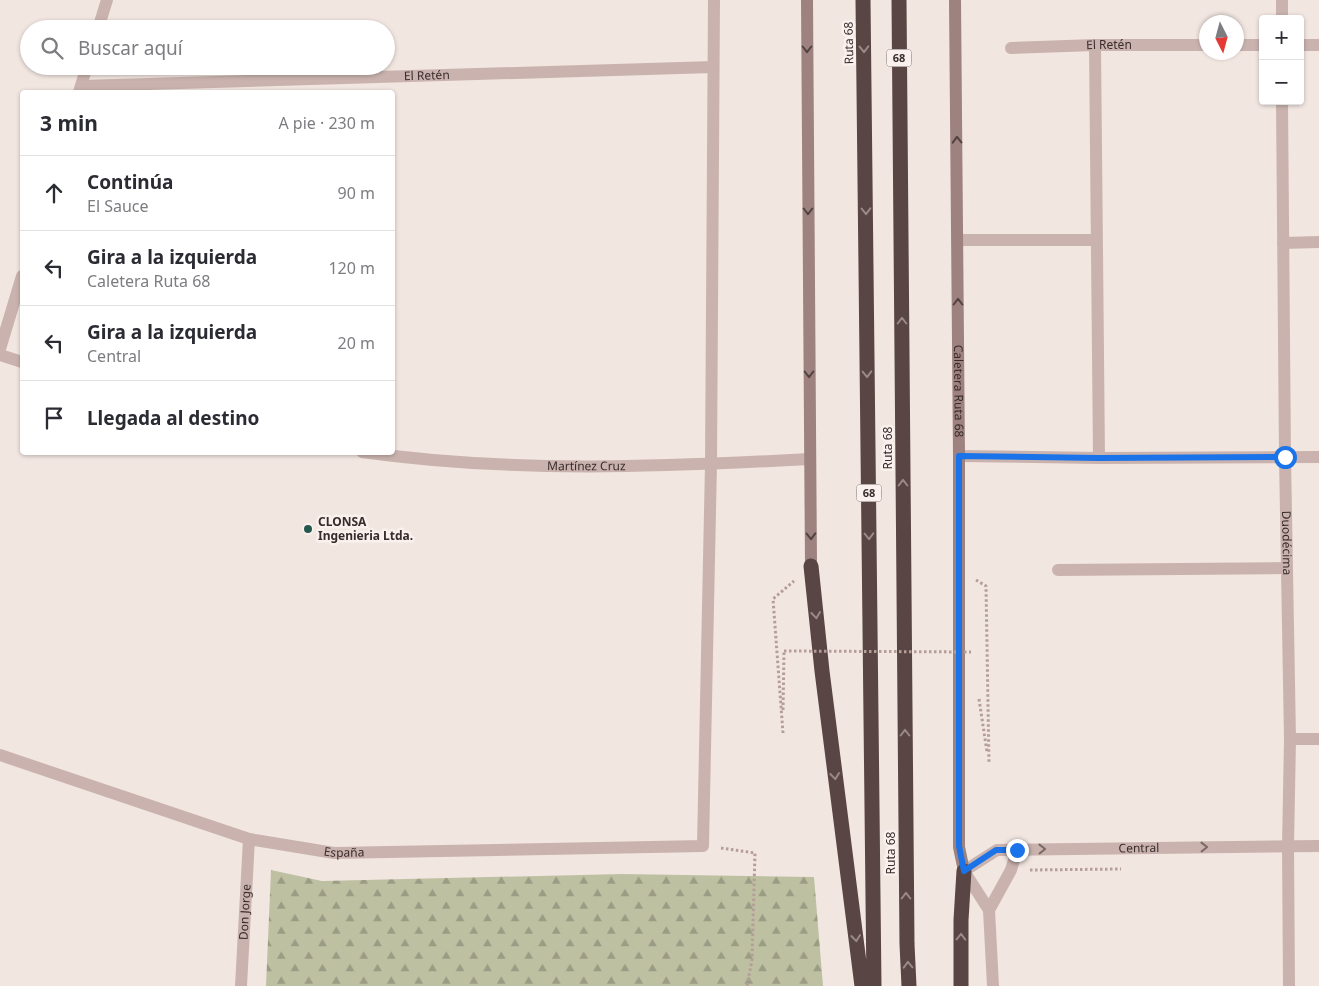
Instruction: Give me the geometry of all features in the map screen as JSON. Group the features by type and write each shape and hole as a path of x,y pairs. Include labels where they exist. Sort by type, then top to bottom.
{"highway":[{"name":"Ruta 68","path":"863,0 874,986"},
{"name":"Ruta 68","path":"899,0 909,986"},
{"path":"811,566 822,671 862,986"},
{"path":"961,986 964,871"}],"main road":[{"path":"807,0 811,566"},
{"name":"Caletera Ruta 68","path":"955,0 958,240 959,846 964,871"}],"street":[{"path":"101,20 107,0"},
{"path":"703,846 711,464 714,0"},
{"path":"1282,0 1282,15"},
{"path":"1095,45 1099,458"},
{"name":"El Retén","path":"1011,48 1095,45 1199,45"},
{"path":"1244,45 1259,45"},
{"path":"1304,45 1319,45"},
{"name":"El Retén","path":"80,89 713,66"},
{"path":"80,89 84,75"},
{"name":"Duodécima","path":"1282,105 1290,739 1288,846 1290,986"},
{"path":"958,240 1097,240"},
{"path":"1283,242 1319,242"},
{"path":"0,349 20,283"},
{"path":"0,355 20,361"},
{"name":"Martínez Cruz","path":"388,455 459,463 523,466 711,464 810,459"},
{"path":"959,456 1099,458 1319,457"},
{"path":"1058,570 1287,568"},
{"path":"1290,739 1319,739"},
{"name":"España","path":"0,756 249,839 334,853 703,846"},
{"name":"Don Jorge","path":"242,986 249,839"},
{"name":"Central","path":"964,871 996,850 1319,846"},
{"path":"993,986 990,910 1011,870 1017,850"},
{"path":"964,871 990,910"}],"path":[{"path":"811,566 773,599 783,733 784,651 971,652 973,661"},
{"path":"959,570 986,586 989,764 979,699"},
{"path":"703,846 755,852 752,960 747,986"}],"green space":[{"path":"271,870 322,881 622,874 814,877 823,986 266,986"}],"place":[{"name":"CLONSA Ingenieria Ltda.","path":"308,529"}],"route":[{"path":"1017,850 996,850 964,871 959,846 959,456 1099,458 1285,457"}]}
